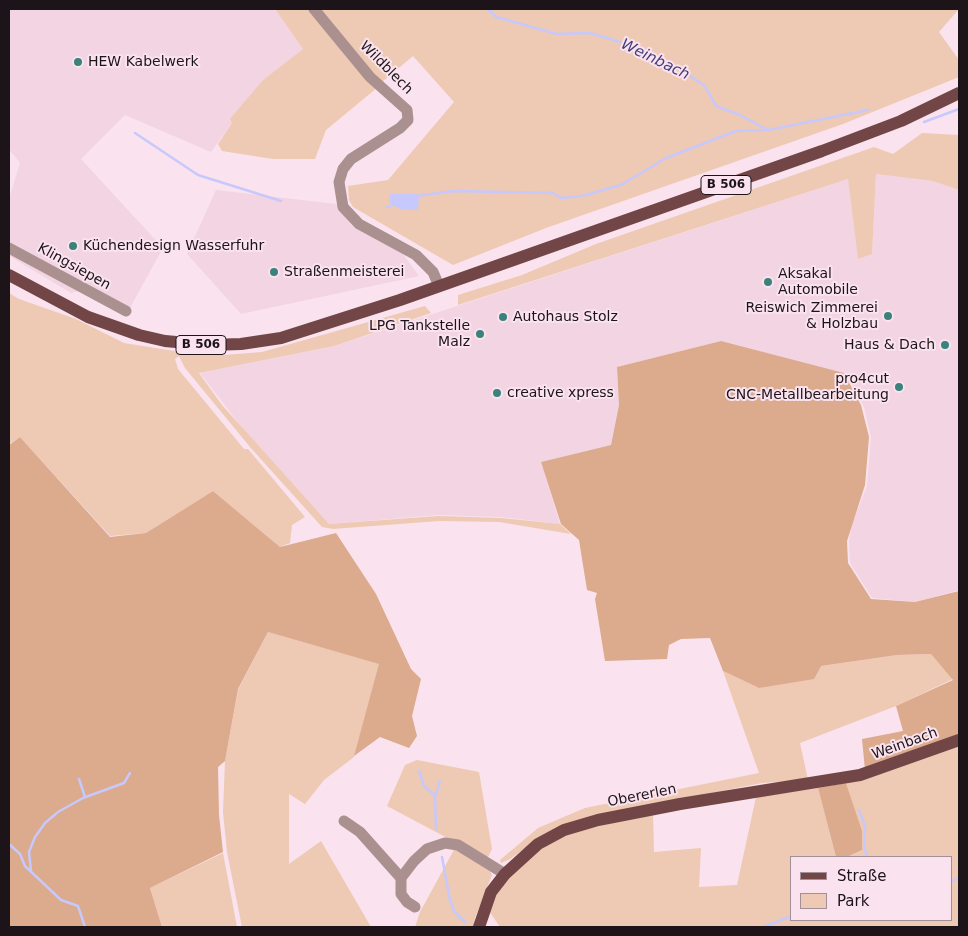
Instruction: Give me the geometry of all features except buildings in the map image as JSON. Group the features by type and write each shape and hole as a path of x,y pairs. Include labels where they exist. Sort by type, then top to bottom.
{"main road":[{"name":"B 506","path":"9,275 68,307 109,326 165,341 209,345 258,342 302,333 853,139 901,121 959,93"},
{"name":"Weinbach","path":"860,775 959,740"},
{"name":"Obererlen","path":"479,927 491,892 505,874 538,844 564,830 598,820 716,797 860,775"}],"street":[{"name":"Wildblech","path":"314,9 370,76 407,110 408,120 400,128 351,159 343,169 339,182 343,207 359,224 416,255 432,272 439,286"},
{"name":"Klingsiepen","path":"9,248 126,311"},
{"path":"344,821 360,832 401,878"},
{"path":"415,907 407,902 401,894 401,878 414,861 427,849 445,843 458,845 505,874"}],"shaded area":[{"path":"9,9 275,9 303,49 263,80 211,152 125,115 81,159 163,248 126,315 79,291 71,293 9,256 9,199 20,163 9,149"},
{"path":"876,174 933,181 959,190 959,590 915,602 872,598 850,563 849,541 852,524 867,486 871,437 864,407 846,374 721,341 617,367 619,405 611,445 541,462 560,524 501,517 439,515 329,524 247,434 200,373 334,346 848,179 858,259 872,254"},
{"path":"216,190 336,204 352,225 403,254 419,276 241,314 187,254"},
{"path":"721,341 844,373 861,405 869,437 865,485 847,541 848,563 871,599 915,602 959,591 959,734 865,770 862,739 903,731 896,706 953,680 931,654 897,655 821,666 814,679 759,688 723,671 710,638 681,639 669,645 667,659 605,661 595,599 597,593 587,590 579,540 561,524 541,462 611,445 619,405 617,367"},
{"path":"20,437 110,537 146,533 213,491 280,547 336,533 376,594 411,669 421,679 412,716 417,736 409,748 380,737 354,756 379,664 268,632 238,689 225,761 218,767 219,815 223,852 150,888 162,927 9,927 9,445"},
{"path":"846,783 862,831 862,850 849,856 836,856 818,788"}],"green space":[{"path":"275,9 310,9 378,87 326,130 315,159 273,159 222,151 218,144 232,123 230,119 263,80 303,49"},
{"path":"317,9 959,9 939,32 959,60 959,77 843,124 546,228 453,265 353,207 349,200 348,186 388,180 454,102 413,56 382,82 368,69"},
{"path":"922,133 959,135 959,190 933,181 876,174 872,254 858,259 848,179 458,305 458,295 522,275 596,244 874,147 893,154"},
{"path":"9,293 19,299 76,319 124,343 193,354 225,355 262,352 425,306 431,313 334,346 199,373 222,405 329,524 439,516 501,518 560,524 571,534 499,522 439,521 333,529 322,527 250,447 185,368 179,356 175,359 178,369 244,449 248,449 305,517 292,525 290,543 280,547 213,491 146,533 110,536 20,437 9,444"},
{"path":"268,632 380,664 354,757 324,780 305,804 289,794 289,864 321,841 371,927 242,927 227,852 223,812 225,761 238,690"},
{"path":"931,654 953,679 896,706 800,743 808,780 762,783 596,816 537,840 501,863 500,860 538,828 585,808 759,773 723,671 759,688 821,666 897,655"},
{"path":"959,746 959,927 500,927 487,908 515,866 564,834 653,814 654,852 701,848 699,887 737,885 756,797 818,788 836,856 790,856 790,921 953,921 953,856 849,856 862,850 861,831 846,783"},
{"path":"417,760 479,772 492,849 487,859 387,806 405,765"},
{"path":"455,848 487,866 492,875 475,918 474,927 415,927 420,912"},
{"path":"223,853 237,927 162,927 150,888"}],"water":[{"path":"390,194 416,194 419,196 418,210 403,210 392,205 389,200"}],"waterway":[{"name":"Weinbach","path":"488,9 496,17 557,34 590,33 620,42 678,68 705,86 716,106 740,115 768,130 868,110"},
{"name":"Weinbach","path":"924,122 959,109"},
{"path":"417,196 453,191 553,193 561,198 582,196 621,185 666,158 736,131 765,130"},
{"path":"135,133 198,175 281,201"},
{"path":"387,207 395,204"},
{"path":"419,771 424,786 435,796"},
{"path":"31,871 29,852 35,837 45,823 58,812 83,798 124,783 130,773"},
{"path":"79,779 85,797"},
{"path":"436,829 435,797 440,781"},
{"path":"859,810 865,826 864,848 868,856"},
{"path":"9,844 20,854 25,866 61,900 78,906 85,927"},
{"path":"442,857 450,900 454,911 465,922"},
{"path":"953,880 959,877"},
{"path":"763,927 790,917"}],"place":[{"name":"HEW Kabelwerk","path":"78,62"},
{"name":"Küchendesign Wasserfuhr","path":"73,246"},
{"name":"Straßenmeisterei","path":"274,272"},
{"name":"Aksakal Automobile","path":"768,282"},
{"name":"Reiswich Zimmerei & Holzbau","path":"888,316"},
{"name":"Autohaus Stolz","path":"503,317"},
{"name":"LPG Tankstelle Malz","path":"480,334"},
{"name":"Haus & Dach","path":"945,345"},
{"name":"pro4cut CNC-Metallbearbeitung","path":"899,387"},
{"name":"creative xpress","path":"497,393"}]}
